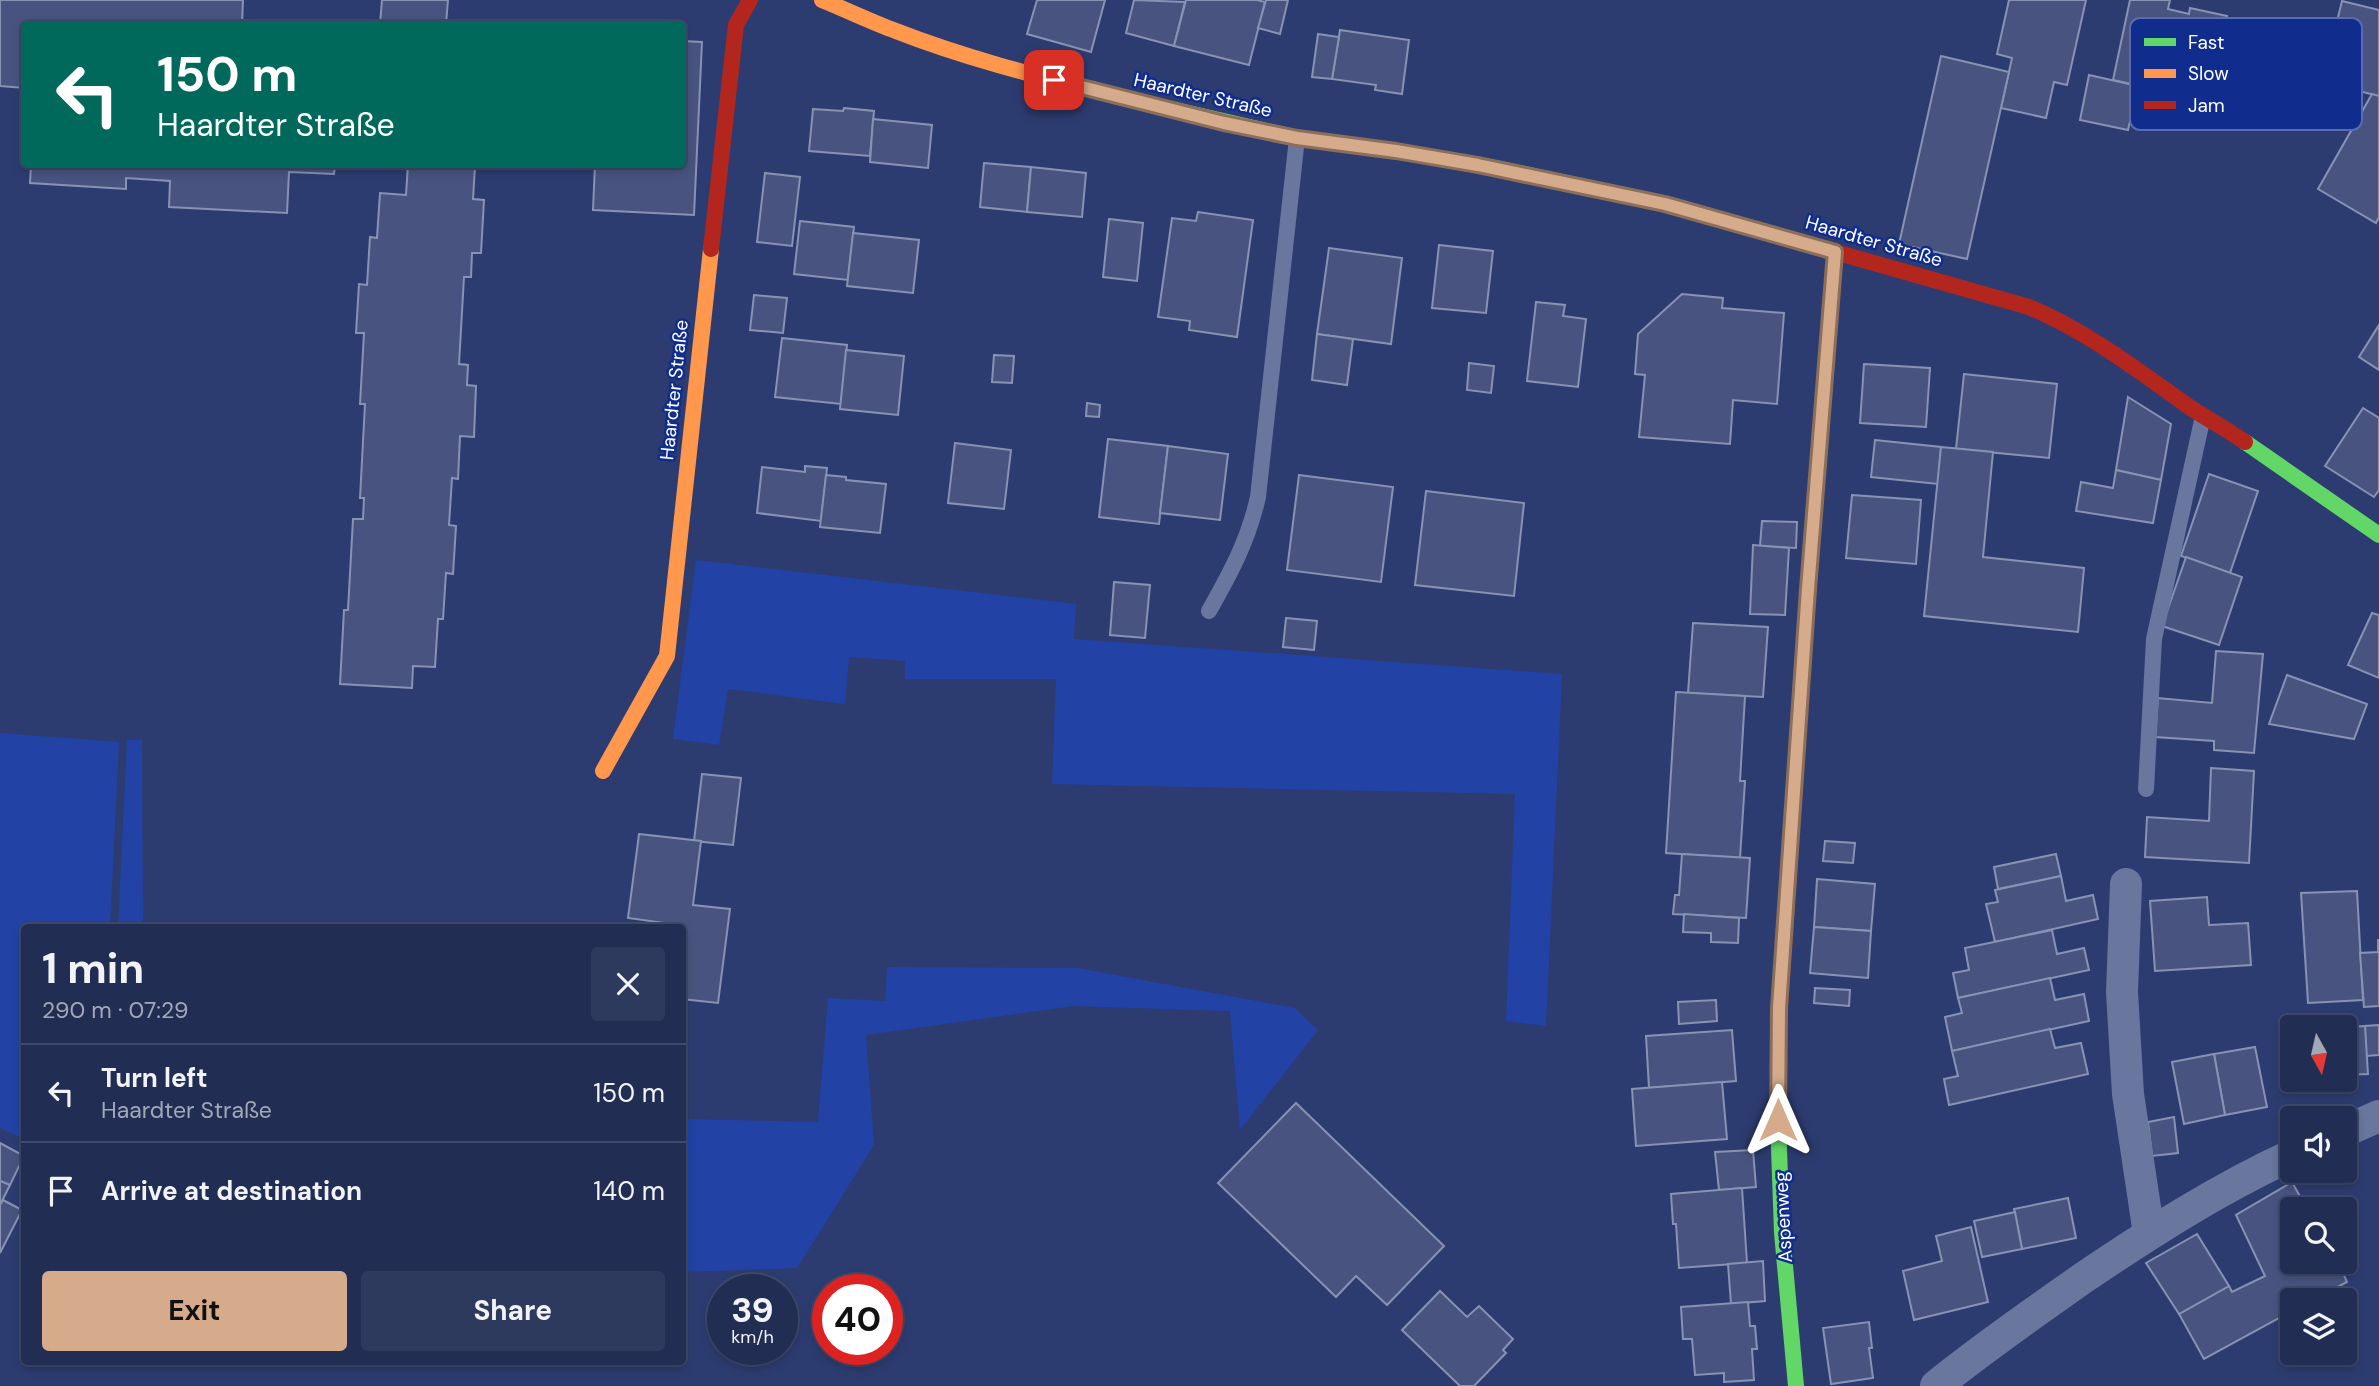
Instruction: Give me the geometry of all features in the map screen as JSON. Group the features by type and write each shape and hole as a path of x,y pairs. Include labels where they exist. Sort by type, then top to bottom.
{"street":[{"name":"Haardter Straße","path":"603,771 667,656 736,25 750,0"},
{"name":"Haardter Straße","path":"822,0 897,32 1027,73 1159,107 1297,138 1396,151 1665,204 2029,307 2060,320 2379,535"},
{"name":"Aspenweg","path":"1796,1386 1782,1233 1778,1120 1779,1008 1835,252"},
{"path":"2126,884 2122,992 2128,1081 2149,1234"},
{"path":"2357,1126 2379,1116"},
{"path":"1936,1386 1990,1342 2149,1234 2280,1160"}],"lane":[{"path":"1209,611 1251,528 1258,497 1297,138"},
{"path":"2146,789 2154,639 2204,415"}],"shaded area":[{"path":"696,560 1076,604 1074,639 1562,674 1546,1026 1506,1021 1515,794 1052,784 1056,679 905,679 905,661 849,657 845,704 728,689 719,745 673,739"},
{"path":"0,733 119,742 110,924 21,924 21,1138 0,1128"},
{"path":"127,740 142,740 143,924 118,924"},
{"path":"887,967 1077,968 1295,1008 1318,1030 1240,1130 1230,1011 1073,1006 866,1035 874,1145 797,1268 686,1272 686,1119 818,1122 828,998 885,1001"}],"building":[{"path":"0,0 243,0 242,21 21,21 21,88 0,86"},
{"path":"382,0 448,0 446,21 380,21"},
{"path":"1037,0 1105,0 1091,52 1027,34"},
{"path":"1134,0 1185,2 1174,46 1126,33"},
{"path":"1186,0 1265,2 1249,65 1174,46"},
{"path":"1266,0 1288,0 1280,34 1258,28"},
{"path":"2009,0 2086,0 2067,85 2054,82 2046,118 2001,108 2012,58 1997,54"},
{"path":"2130,0 2170,0 2168,9 2189,14 2190,8 2227,16 2130,18 2130,84 2113,80"},
{"path":"2342,1 2379,10 2379,96 2362,92 2362,18 2338,18"},
{"path":"1340,30 1409,40 1402,94 1375,90 1376,85 1332,79"},
{"path":"1318,34 1339,37 1332,79 1312,77"},
{"path":"686,41 702,42 694,215 593,210 595,168 686,168"},
{"path":"1941,56 2009,72 1967,259 1899,244"},
{"path":"2089,75 2130,84 2128,130 2080,120"},
{"path":"2372,94 2379,96 2379,217 2376,223 2318,189 2352,130 2362,130 2362,112"},
{"path":"844,108 874,111 870,156 809,151 813,109 843,111"},
{"path":"873,119 932,125 928,168 870,162"},
{"path":"984,163 1031,167 1027,212 980,207"},
{"path":"1031,167 1086,173 1082,217 1027,212"},
{"path":"31,168 335,168 334,174 289,172 287,213 169,207 170,181 126,178 126,189 30,183"},
{"path":"408,168 475,168 473,199 484,200 481,253 472,253 471,277 464,277 459,364 468,365 467,385 476,386 474,437 460,436 458,479 452,478 449,525 456,526 453,574 446,573 443,619 438,619 435,667 413,666 412,688 340,684 344,610 348,610 353,519 363,519 364,498 360,498 365,404 360,404 364,333 356,333 359,284 367,285 370,237 377,238 380,193 406,195"},
{"path":"765,173 800,177 792,246 757,242"},
{"path":"1198,212 1253,220 1237,337 1189,330 1190,321 1158,317 1172,218 1196,221"},
{"path":"1109,219 1143,223 1137,281 1103,277"},
{"path":"800,221 854,227 848,280 794,274"},
{"path":"853,233 919,240 913,293 847,286"},
{"path":"1439,245 1493,251 1486,313 1432,308"},
{"path":"1329,248 1402,258 1391,344 1317,334"},
{"path":"1682,294 1723,298 1722,308 1784,313 1777,404 1733,400 1730,444 1639,437 1645,375 1635,374 1638,334"},
{"path":"754,295 787,298 783,333 750,330"},
{"path":"1536,302 1565,305 1563,316 1586,319 1578,387 1527,381"},
{"path":"2379,325 2379,370 2359,357"},
{"path":"1317,334 1353,339 1347,385 1312,380"},
{"path":"782,338 847,345 841,404 775,397"},
{"path":"846,350 904,356 898,415 840,409"},
{"path":"994,355 1014,356 1012,383 992,382"},
{"path":"1469,363 1494,366 1491,393 1467,390"},
{"path":"1864,364 1930,368 1926,427 1860,423"},
{"path":"1964,374 2057,384 2049,458 1956,449"},
{"path":"2128,397 2171,424 2161,480 2116,470"},
{"path":"1087,403 1100,405 1099,417 1086,416"},
{"path":"2363,408 2379,418 2379,490 2374,497 2325,466"},
{"path":"1108,439 1168,446 1159,524 1099,517"},
{"path":"1875,440 1941,447 1938,484 1871,477"},
{"path":"955,443 1011,450 1004,509 948,503"},
{"path":"1168,446 1228,454 1220,520 1160,513"},
{"path":"1941,447 1993,452 1983,557 2084,568 2078,632 1924,616"},
{"path":"805,466 827,468 821,521 757,513 762,467 805,472"},
{"path":"2116,470 2161,480 2153,523 2076,511 2081,482 2113,488"},
{"path":"2209,474 2258,491 2230,573 2181,556"},
{"path":"826,475 886,484 880,533 820,527"},
{"path":"1299,475 1393,487 1381,582 1287,570"},
{"path":"1426,491 1524,503 1514,596 1415,585"},
{"path":"1852,495 1921,500 1916,564 1846,558"},
{"path":"1762,521 1797,522 1796,548 1760,546"},
{"path":"1753,545 1789,548 1785,615 1750,614"},
{"path":"2186,557 2242,577 2219,645 2162,626"},
{"path":"1114,582 1150,585 1145,638 1110,635"},
{"path":"2372,613 2379,615 2379,678 2348,665"},
{"path":"1286,618 1317,621 1314,650 1283,647"},
{"path":"1693,623 1768,627 1763,697 1688,693"},
{"path":"2216,651 2263,654 2254,753 2214,750 2214,741 2155,737 2158,698 2212,703"},
{"path":"2287,675 2367,704 2354,739 2269,724"},
{"path":"1676,692 1745,696 1740,781 1745,781 1740,858 1666,853"},
{"path":"2211,768 2254,771 2249,863 2145,857 2147,817 2209,821"},
{"path":"702,774 741,778 733,845 694,841"},
{"path":"639,834 701,841 693,905 730,909 718,1003 686,999 686,924 628,918"},
{"path":"1825,841 1855,843 1853,863 1823,861"},
{"path":"1682,854 1750,858 1746,918 1673,914 1675,895 1679,895"},
{"path":"2056,854 2061,876 1998,889 1994,867"},
{"path":"2061,876 2066,901 2093,895 2098,919 1995,942 1986,904 1998,902 1995,890"},
{"path":"1817,879 1875,884 1871,931 1814,927"},
{"path":"2357,891 2363,1000 2308,1003 2301,893"},
{"path":"2207,897 2209,925 2248,923 2251,965 2155,971 2150,901"},
{"path":"1684,914 1739,918 1738,943 1711,942 1711,933 1683,932"},
{"path":"1814,927 1871,931 1868,978 1810,973"},
{"path":"2052,930 2057,954 2084,948 2089,970 1958,998 1953,973 1969,970 1965,948"},
{"path":"2378,940 2379,1006 2364,1007 2360,953 2378,952"},
{"path":"2050,978 2055,1000 2084,994 2089,1021 1952,1051 1945,1017 1962,1013 1958,998"},
{"path":"1815,988 1850,990 1849,1006 1814,1003"},
{"path":"1716,1000 1717,1021 1679,1024 1678,1002"},
{"path":"2379,1025 2379,1055 2366,1056 2365,1026"},
{"path":"2357,1026 2365,1026 2368,1074 2357,1074"},
{"path":"2050,1029 2055,1048 2081,1043 2088,1074 1949,1105 1944,1079 1958,1076 1952,1051"},
{"path":"1732,1030 1736,1081 1649,1088 1646,1036"},
{"path":"2255,1047 2267,1107 2225,1115 2214,1054"},
{"path":"2214,1054 2225,1115 2184,1124 2172,1062"},
{"path":"1722,1082 1727,1139 1636,1146 1632,1089"},
{"path":"1296,1103 1444,1246 1387,1305 1356,1276 1336,1297 1218,1183"},
{"path":"2174,1117 2178,1153 2152,1156 2148,1122"},
{"path":"0,1143 21,1154 21,1162 10,1185 0,1181"},
{"path":"1753,1150 1756,1187 1719,1190 1715,1152"},
{"path":"0,1181 10,1185 0,1205"},
{"path":"2293,1183 2300,1197 2280,1197 2280,1274 2343,1274 2347,1282 2336,1288 2280,1288 2280,1318 2204,1359 2179,1314 2229,1286 2232,1292 2265,1276 2236,1215"},
{"path":"1742,1188 1747,1263 1679,1268 1671,1194"},
{"path":"2068,1198 2076,1238 2022,1249 2014,1209"},
{"path":"3,1200 21,1212 0,1253 0,1205"},
{"path":"2015,1212 2022,1249 1982,1257 1974,1221"},
{"path":"1971,1227 1988,1302 1914,1320 1903,1271 1942,1261 1936,1236"},
{"path":"2197,1234 2229,1286 2179,1314 2146,1263"},
{"path":"1763,1261 1765,1301 1731,1304 1728,1264"},
{"path":"1440,1291 1467,1317 1479,1306 1513,1339 1503,1350 1506,1353 1474,1386 1460,1386 1402,1330"},
{"path":"1748,1302 1750,1326 1755,1326 1757,1349 1752,1349 1754,1380 1724,1382 1724,1373 1695,1375 1692,1339 1683,1339 1681,1307"},
{"path":"1869,1322 1873,1378 1831,1384 1823,1328"}],"traffic: fast":[{"path":"1127,99 1297,138 1396,151 1505,170 1665,204 1708,216"},
{"path":"2245,442 2379,535"},
{"path":"1779,1022 1778,1120 1782,1233 1796,1386"}],"traffic: slow":[{"path":"822,0 952,51 1127,99"},
{"path":"603,771 667,656 711,249"},
{"path":"1807,607 1835,252"}],"traffic: jam":[{"path":"711,249 736,25 750,0"},
{"path":"1708,216 2029,307 2088,338 2245,442"},
{"path":"1779,1022 1807,607"}],"route":[{"path":"1054,80 1224,123 1297,138 1478,165 1665,204 1835,252 1779,1008 1778,1120"}]}
